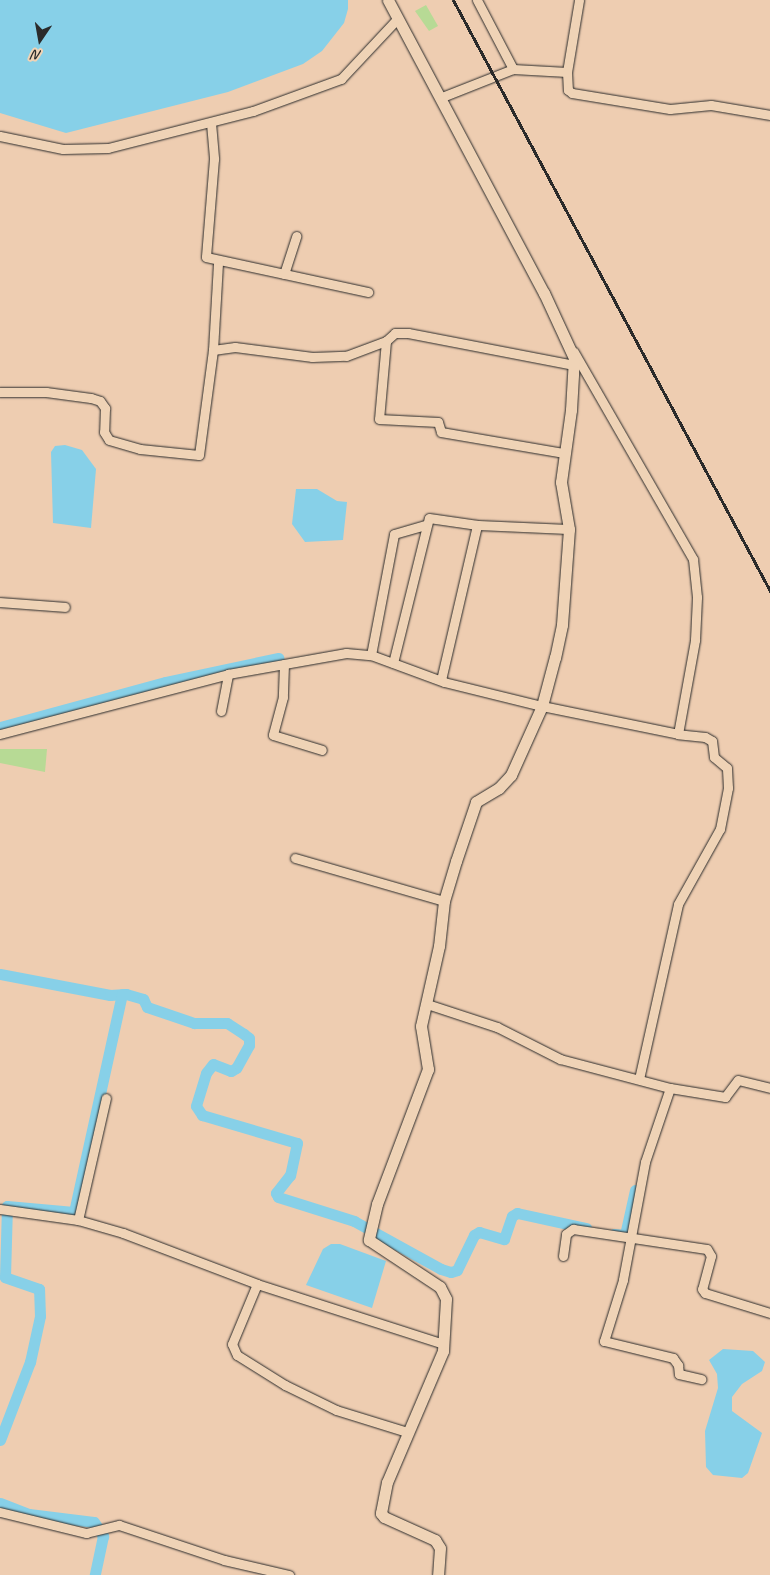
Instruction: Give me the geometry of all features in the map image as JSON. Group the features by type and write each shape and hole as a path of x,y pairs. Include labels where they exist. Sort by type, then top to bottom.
{"street":[{"path":"388,0 442,97 572,347 693,559 698,597 695,640 678,734"},
{"path":"477,0 513,69"},
{"path":"579,0 567,72 568,90 572,93 670,109 711,105 770,114"},
{"path":"0,136 62,149 108,148 254,111 341,79 398,18"},
{"path":"442,97 513,69 567,72"},
{"path":"211,123 214,159 206,254 208,259 368,292"},
{"path":"284,274 296,236"},
{"path":"1,392 46,392 100,401 105,408 104,432 109,440 140,449 199,455 213,350 218,262"},
{"path":"213,350 235,347 312,357 346,356 386,341 395,333 408,333 574,365"},
{"path":"386,341 379,419 438,422 441,432 564,453"},
{"path":"438,1575 440,1548 435,1540 384,1517 382,1513 387,1482 444,1344 444,1292 369,1240 372,1222 428,1069 421,1032 439,946 444,900 474,806 480,799 500,788 511,775 542,706 562,625 569,529 561,482 574,365 572,347"},
{"path":"393,663 425,526 433,517 477,525 569,529"},
{"path":"441,680 477,525"},
{"path":"371,655 394,534 425,526"},
{"path":"0,602 65,607"},
{"path":"0,734 228,674 346,653 371,655 441,680 542,706 678,734 705,737 712,741 714,757 728,768 728,788 720,829 678,904 639,1079"},
{"path":"284,664 283,697 274,735 322,750"},
{"path":"221,711 228,674"},
{"path":"295,858 444,900"},
{"path":"427,1004 498,1027 560,1059 670,1088 725,1097 738,1080 770,1088"},
{"path":"670,1088 645,1162 623,1280 604,1341 673,1358 678,1365 679,1374 701,1379"},
{"path":"78,1220 106,1098"},
{"path":"0,1209 78,1220 170,1249 257,1284 444,1344"},
{"path":"563,1256 568,1230 707,1249 711,1256 702,1289 705,1293 770,1313"},
{"path":"257,1284 232,1344 237,1355 285,1385 336,1410 407,1432"},
{"path":"0,1512 92,1533 106,1526 119,1525 224,1560 289,1575"}],"green space":[{"path":"426,5 438,26 429,31 415,11"},
{"path":"0,749 47,749 45,772 0,763"}],"water":[{"path":"0,0 348,0 348,9 344,23 322,51 303,64 228,92 66,133 0,113"},
{"path":"65,445 82,450 96,469 91,528 53,523 51,452 55,446"},
{"path":"296,489 317,489 337,501 347,502 343,540 305,542 292,524"},
{"path":"331,1244 340,1244 386,1261 372,1308 306,1285 323,1249"},
{"path":"723,1349 753,1351 765,1362 762,1371 742,1384 732,1397 732,1411 762,1433 748,1473 742,1478 713,1475 706,1467 705,1431 718,1388 717,1374 709,1360"}],"waterway":[{"path":"0,727 166,682 278,658"},
{"path":"0,974 110,995 126,994 143,999 147,1007 194,1023 227,1023 244,1034 249,1038 249,1045 236,1068 231,1071 213,1064 206,1073 196,1106 202,1115 297,1143 290,1175 276,1193 278,1197 354,1221 441,1269 451,1272 457,1270 474,1235 479,1232 504,1239 512,1216 517,1213 586,1228"},
{"path":"0,1440 30,1362 40,1316 39,1289 5,1277 7,1206 74,1212 122,994"},
{"path":"614,1234 625,1235 635,1190"},
{"path":"0,1503 29,1514 94,1522 103,1536 95,1575"}],"railway":[{"path":"453,0 770,591"}]}
